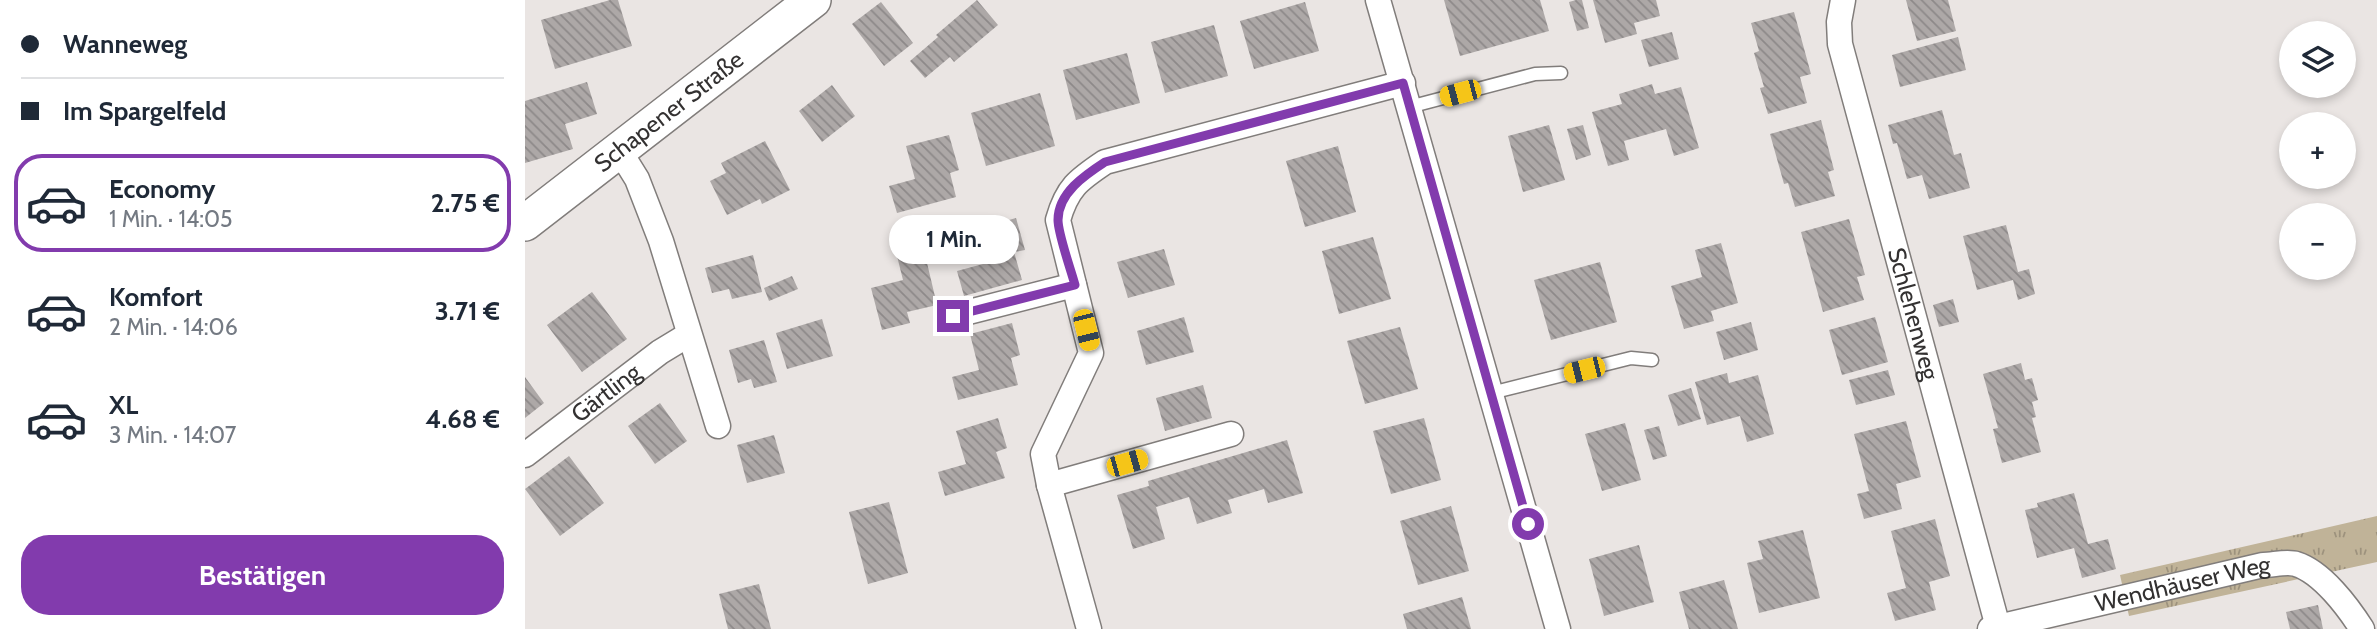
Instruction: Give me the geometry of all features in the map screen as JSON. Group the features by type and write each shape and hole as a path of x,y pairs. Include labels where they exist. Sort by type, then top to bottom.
{"street":[{"path":"1378,0 1558,629"},
{"name":"Schlehenweg","path":"1843,0 1839,22 1840,44 1994,628"},
{"name":"Schapener Straße","path":"525,223 806,2"},
{"path":"1089,629 1043,454 1091,353 1058,220 1064,198 1085,175 1105,162 1403,83"},
{"path":"619,150 637,179 661,241 718,426"},
{"path":"953,316 1075,285"},
{"name":"Gärtling","path":"525,456 660,352 688,335"},
{"path":"1049,485 1231,434"},
{"name":"Wendhäuser Weg","path":"1994,628 2263,565 2296,564 2326,582 2362,629"}],"lane":[{"path":"1409,107 1535,74 1560,74"},
{"path":"1491,393 1631,358 1652,360"}],"green space":[{"path":"2377,516 2377,562 2129,616 2120,575"}],"building":[{"path":"618,0 632,46 555,69 541,20"},
{"path":"977,0 998,25 954,62 950,57 925,78 910,61"},
{"path":"1444,0 1540,0 1549,31 1460,56"},
{"path":"1582,0 1589,28 1577,31 1569,2"},
{"path":"1593,0 1656,0 1660,16 1634,23 1637,34 1605,43"},
{"path":"1906,0 1948,0 1956,31 1917,41"},
{"path":"881,2 913,43 884,66 852,24"},
{"path":"1305,2 1319,51 1254,69 1240,21"},
{"path":"1794,12 1811,74 1800,77 1807,103 1768,114 1760,88 1764,87 1754,53 1759,51 1751,23"},
{"path":"1214,25 1228,76 1165,93 1151,42"},
{"path":"1672,32 1679,59 1649,67 1641,40"},
{"path":"1958,37 1966,70 1900,87 1892,55"},
{"path":"1127,53 1140,103 1076,120 1063,70"},
{"path":"587,82 597,114 565,124 573,149 525,163 525,101"},
{"path":"1652,84 1655,94 1681,87 1699,148 1674,156 1666,129 1624,141 1629,160 1608,166 1592,112 1622,104 1619,94"},
{"path":"832,85 855,116 822,142 799,111"},
{"path":"1040,93 1055,146 986,166 971,113"},
{"path":"1942,110 1954,155 1961,153 1970,188 1929,199 1922,175 1907,179 1897,143 1893,144 1888,125"},
{"path":"1821,120 1834,170 1828,172 1835,196 1795,207 1788,183 1784,184 1770,134"},
{"path":"1549,125 1565,180 1523,192 1508,136"},
{"path":"1583,125 1591,155 1576,160 1567,129"},
{"path":"949,135 959,170 950,173 956,197 897,213 889,186 915,179 906,146"},
{"path":"765,141 790,190 762,204 760,199 727,215 710,181 726,173 721,163"},
{"path":"1338,146 1356,212 1305,227 1286,161"},
{"path":"1016,218 1025,250 1014,252 1022,280 964,296 957,271 983,264 974,230"},
{"path":"1849,219 1865,275 1857,277 1864,300 1823,312 1801,232"},
{"path":"2006,225 2018,272 2029,269 2035,294 2018,300 2013,280 1977,290 1963,236"},
{"path":"1373,237 1391,299 1339,314 1322,251"},
{"path":"1721,243 1738,303 1711,311 1714,321 1684,329 1671,286 1702,277 1695,250"},
{"path":"923,246 937,305 907,312 910,323 882,330 871,288 903,280 896,252"},
{"path":"1164,249 1175,285 1128,298 1117,262"},
{"path":"753,255 762,292 732,299 729,289 712,293 705,268"},
{"path":"1600,262 1617,322 1551,340 1534,280"},
{"path":"792,276 798,289 769,301 764,288"},
{"path":"592,292 627,339 582,372 547,325"},
{"path":"1953,299 1959,322 1939,327 1933,305"},
{"path":"1184,317 1194,352 1146,365 1137,331"},
{"path":"1875,317 1888,362 1842,375 1829,330"},
{"path":"822,319 833,356 787,369 776,333"},
{"path":"1751,322 1758,350 1724,360 1716,332"},
{"path":"1012,323 1020,355 1011,358 1018,385 958,400 952,377 979,370 970,334"},
{"path":"1400,327 1418,389 1365,404 1347,341"},
{"path":"764,340 777,382 754,388 751,379 738,383 729,350"},
{"path":"2021,363 2025,380 2032,378 2038,400 2032,402 2036,417 2032,418 2041,452 2002,463 1993,429 1998,428 1983,374"},
{"path":"1888,370 1895,395 1856,405 1849,380"},
{"path":"1727,373 1729,383 1758,375 1774,434 1747,442 1740,416 1707,425 1695,382"},
{"path":"525,377 544,403 525,418"},
{"path":"1203,385 1212,418 1165,431 1156,398"},
{"path":"1691,388 1701,419 1678,426 1668,395"},
{"path":"660,403 687,441 655,464 628,426"},
{"path":"998,418 1007,448 996,452 1005,478 945,496 938,472 966,464 956,431"},
{"path":"1424,418 1441,480 1391,494 1373,431"},
{"path":"1906,421 1921,477 1896,484 1902,509 1864,519 1857,494 1869,491 1854,434"},
{"path":"1625,423 1641,480 1602,491 1585,434"},
{"path":"1659,426 1667,456 1653,460 1644,430"},
{"path":"774,435 785,473 747,483 737,445"},
{"path":"1287,440 1303,493 1268,503 1264,489 1228,500 1232,513 1197,524 1189,497 1156,507 1165,539 1133,549 1117,495 1149,486 1148,481"},
{"path":"569,456 604,503 560,536 525,489"},
{"path":"2074,493 2088,544 2108,539 2116,569 2082,578 2074,548 2037,558 2025,510 2038,507 2037,503"},
{"path":"889,502 908,573 868,584 849,512"},
{"path":"1451,506 1469,571 1418,585 1400,521"},
{"path":"1935,519 1950,576 1929,582 1936,610 1895,621 1887,593 1906,588 1891,531"},
{"path":"1803,530 1820,598 1759,613 1747,563 1763,559 1758,541"},
{"path":"1639,545 1654,602 1604,616 1589,559"},
{"path":"1724,580 1738,629 1689,629 1679,592"},
{"path":"759,584 771,629 728,629 719,594"},
{"path":"1462,597 1471,629 1407,629 1403,614"},
{"path":"2318,605 2323,629 2290,629 2286,612"}],"route":[{"path":"953,316 1075,285 1058,220 1064,198 1085,175 1105,162 1403,83 1528,524"}]}
